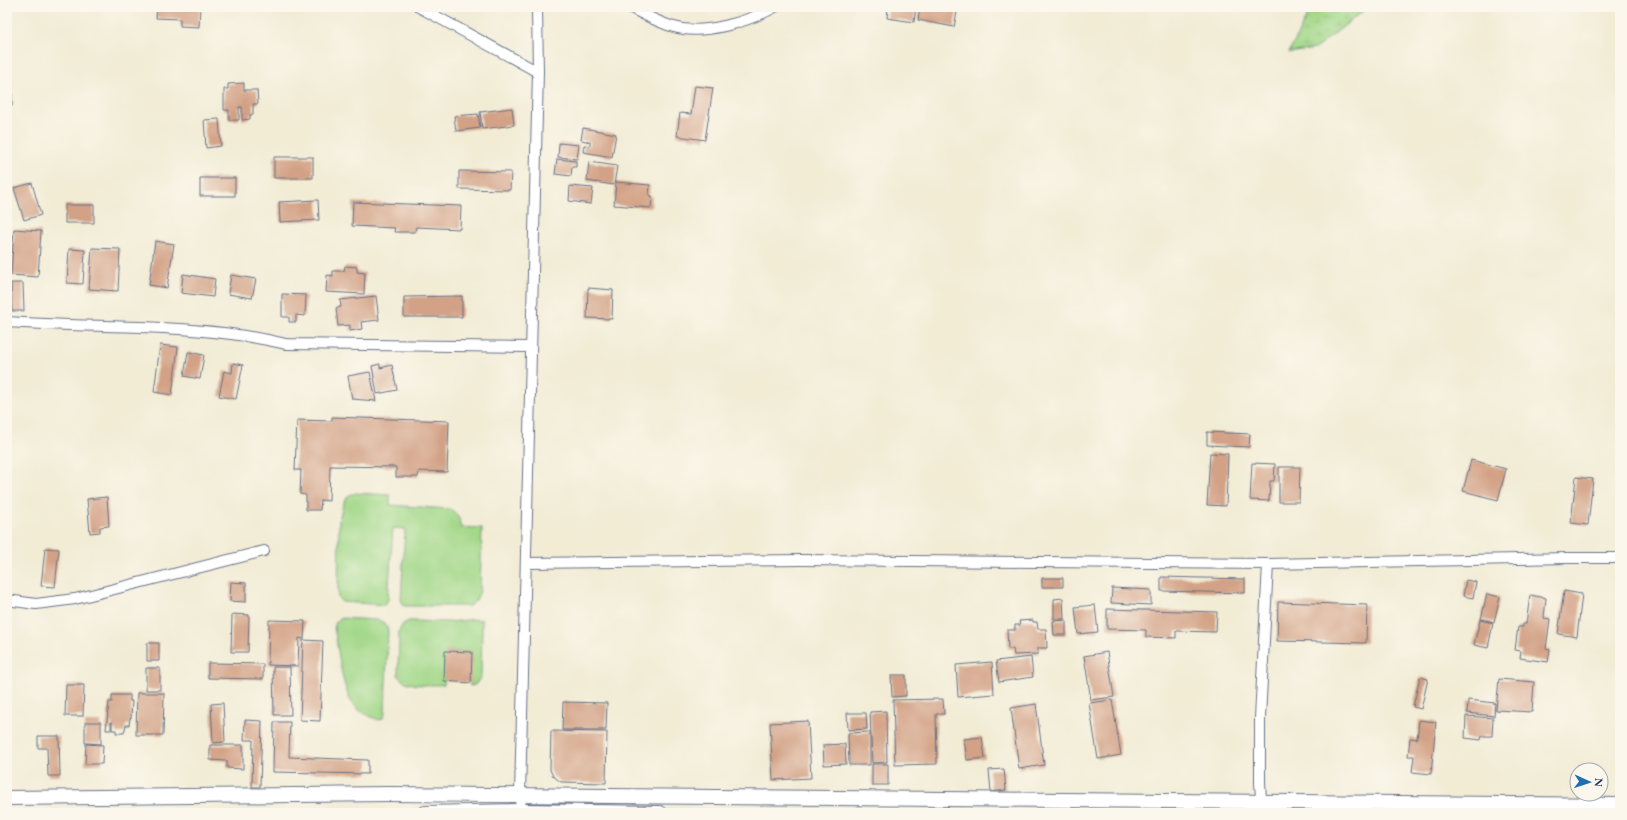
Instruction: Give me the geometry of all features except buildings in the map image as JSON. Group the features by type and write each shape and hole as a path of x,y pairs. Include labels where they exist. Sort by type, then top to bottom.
{"street":[{"path":"419,7 538,72"},
{"path":"521,812 520,795 538,72 537,7"},
{"path":"629,7 673,27 687,29 727,25 760,15 775,7"},
{"path":"7,322 155,327 256,337 286,344 531,347"},
{"path":"7,600 36,604 75,599 264,551"},
{"path":"526,563 809,560 1268,564 1620,558"},
{"path":"1261,807 1260,718 1268,564"},
{"path":"7,798 389,794 1261,807 1551,808 1620,805"},
{"path":"425,813 660,813"}],"green space":[{"path":"1311,7 1368,7 1315,49 1289,53"},
{"path":"356,493 390,495 390,505 450,509 458,516 460,527 482,528 480,591 476,600 470,606 404,606 401,600 405,529 393,528 388,599 385,605 342,602 338,598 339,520 344,502 349,495"},
{"path":"340,618 379,620 384,623 388,630 385,713 383,718 380,720 373,718 357,708 347,692 341,669 334,628 336,622"},
{"path":"476,619 482,620 482,627 481,677 475,685 470,686 471,652 446,651 444,685 413,684 402,680 398,676 399,631 403,624 409,621 449,622"}]}
